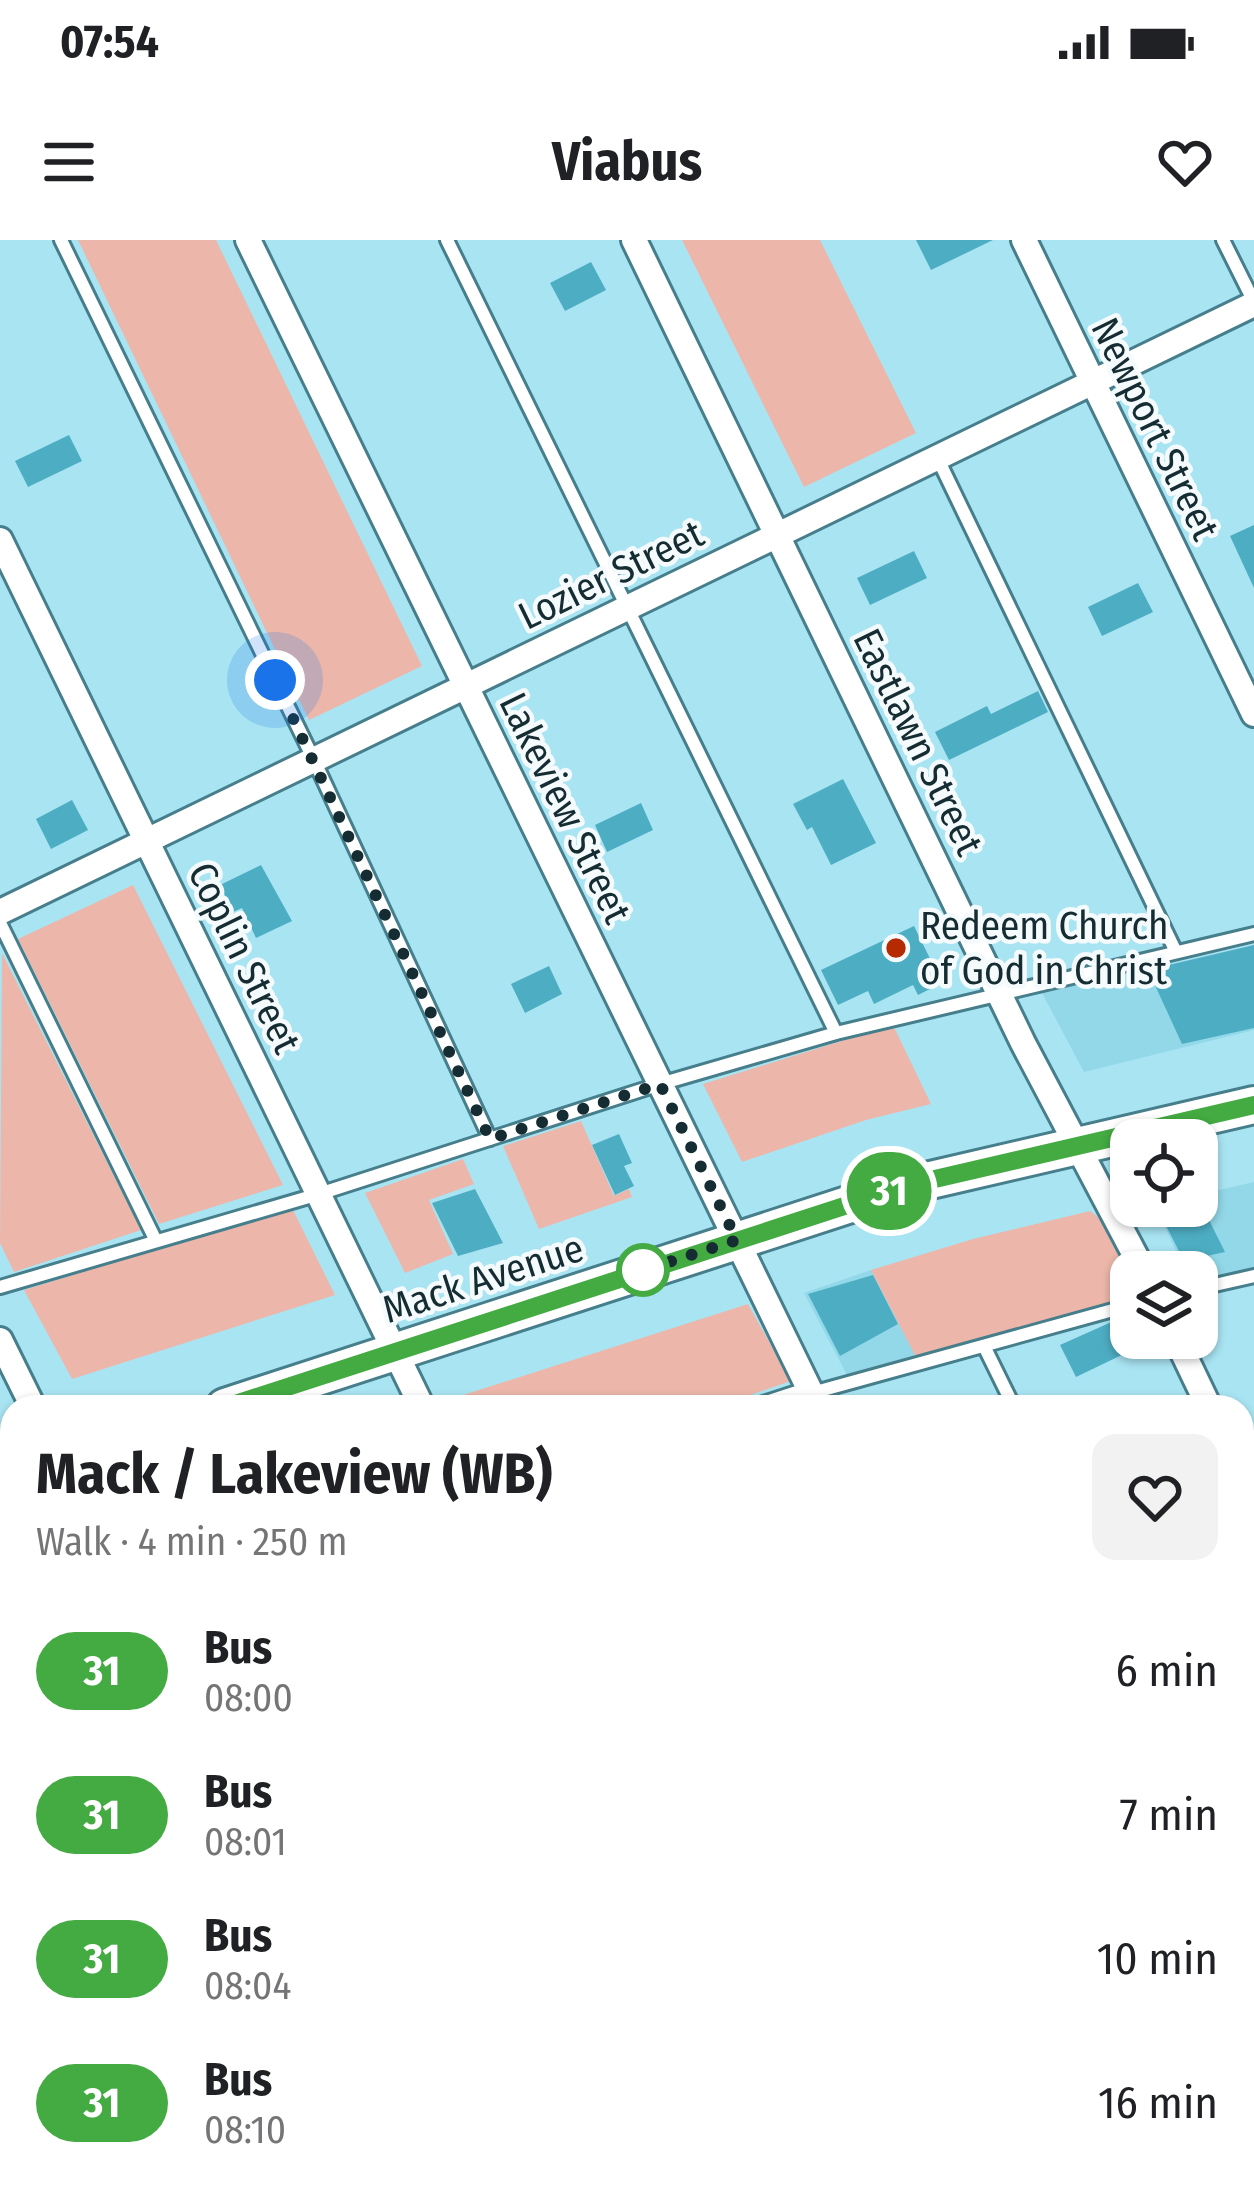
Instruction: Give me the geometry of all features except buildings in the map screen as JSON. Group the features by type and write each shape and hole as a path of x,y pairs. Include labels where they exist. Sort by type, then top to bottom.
{"main road":[{"name":"Mack Avenue","path":"261,1395 909,1185 1254,1105"}],"street":[{"name":"Lakeview Street","path":"248,240 813,1395"},
{"name":"Eastlawn Street","path":"634,240 999,992 1133,1251"},
{"name":"Newport Street","path":"1024,240 1254,714"},
{"name":"Lozier Street","path":"0,912 1254,303"},
{"name":"Coplin Street","path":"0,540 416,1395"},
{"path":"0,1340 27,1395"},
{"path":"1186,1359 1203,1395"}],"lane":[{"path":"61,240 314,760 490,1139"},
{"path":"447,240 836,1034"},
{"path":"1223,240 1254,303"},
{"path":"937,457 1176,952"},
{"path":"0,923 156,1241"},
{"path":"0,1287 836,1034 1254,934"},
{"path":"1218,1284 1254,1276"},
{"path":"816,1395 1110,1311"},
{"path":"985,1346 1009,1395"}],"shaded area":[{"path":"78,240 216,240 422,666 309,720"},
{"path":"682,240 820,240 916,433 804,487"},
{"path":"133,885 283,1185 159,1224 18,939"},
{"path":"1254,945 1254,1030 1084,1072 1042,993"},
{"path":"2,953 141,1230 14,1272 0,1243"},
{"path":"893,1025 931,1104 866,1120 742,1162 703,1084"},
{"path":"581,1121 614,1196 629,1189 632,1197 539,1229 503,1146"},
{"path":"463,1159 474,1184 429,1200 453,1254 405,1273 365,1193"},
{"path":"1254,1182 1254,1268 1218,1276 1218,1251 1176,1251 1165,1227 1218,1227 1218,1190"},
{"path":"292,1208 335,1295 72,1379 24,1290"},
{"path":"1090,1211 1120,1251 1110,1251 1110,1306 919,1363 871,1270"},
{"path":"871,1270 915,1355 847,1375 804,1293"},
{"path":"748,1304 791,1381 750,1395 463,1395"}],"bus line":[{"name":"31","path":"263,1395 909,1185 1254,1105"}],"place":[{"name":"Redeem Church of God in Christ","path":"896,948"}],"route":[{"path":"275,680 490,1139 660,1084 737,1240 635,1273 643,1270"}]}
